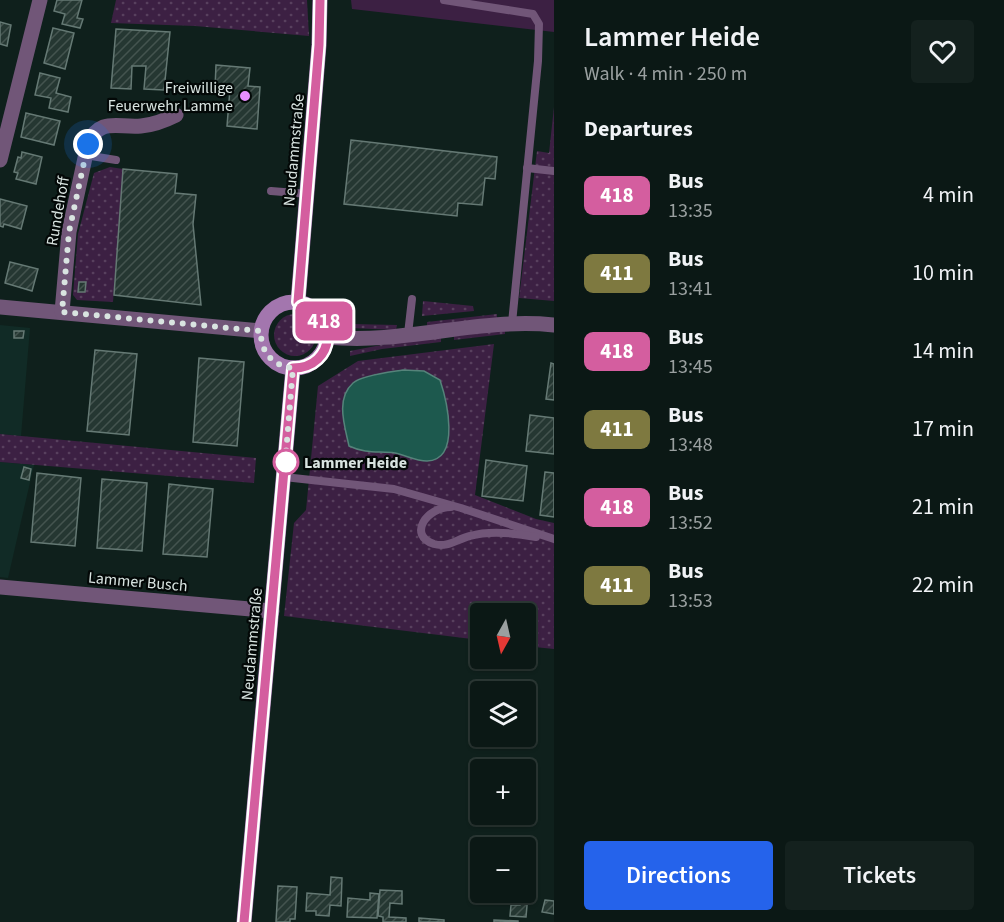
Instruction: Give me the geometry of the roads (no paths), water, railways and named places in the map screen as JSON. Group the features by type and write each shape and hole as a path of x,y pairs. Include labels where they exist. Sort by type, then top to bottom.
{"main road":[{"name":"Neudammstraße","path":"298,302 319,45 320,0"},
{"path":"298,302 320,313 326,325 328,337 324,351 315,362 305,367 293,368 279,365 268,356 262,344 261,331 265,319 273,309 283,303 298,302"},
{"name":"Neudammstraße","path":"244,922 293,368"}],"street":[{"path":"0,160 40,0"},
{"name":"Rundehoff","path":"62,312 69,232 85,155 92,136 97,129 106,126 139,126 160,123 176,115"},
{"path":"0,307 261,331"},
{"path":"328,337 376,338 512,323 554,324"},
{"name":"Lammer Busch","path":"0,587 272,611"}],"lane":[{"path":"444,0 533,14 539,24 538,61 512,323"},
{"path":"85,155 116,160"},
{"path":"526,168 554,171"},
{"path":"271,191 308,194"},
{"path":"408,334 412,298"},
{"path":"284,477 394,489 461,508 554,540"},
{"path":"461,508 437,509 430,514 422,525 423,534 427,540 435,544 448,545 471,536 507,534 554,540"}],"place":[{"name":"Freiwillige Feuerwehr Lamme","path":"245,96"},
{"name":"Lammer Heide","path":"286,462"}]}
